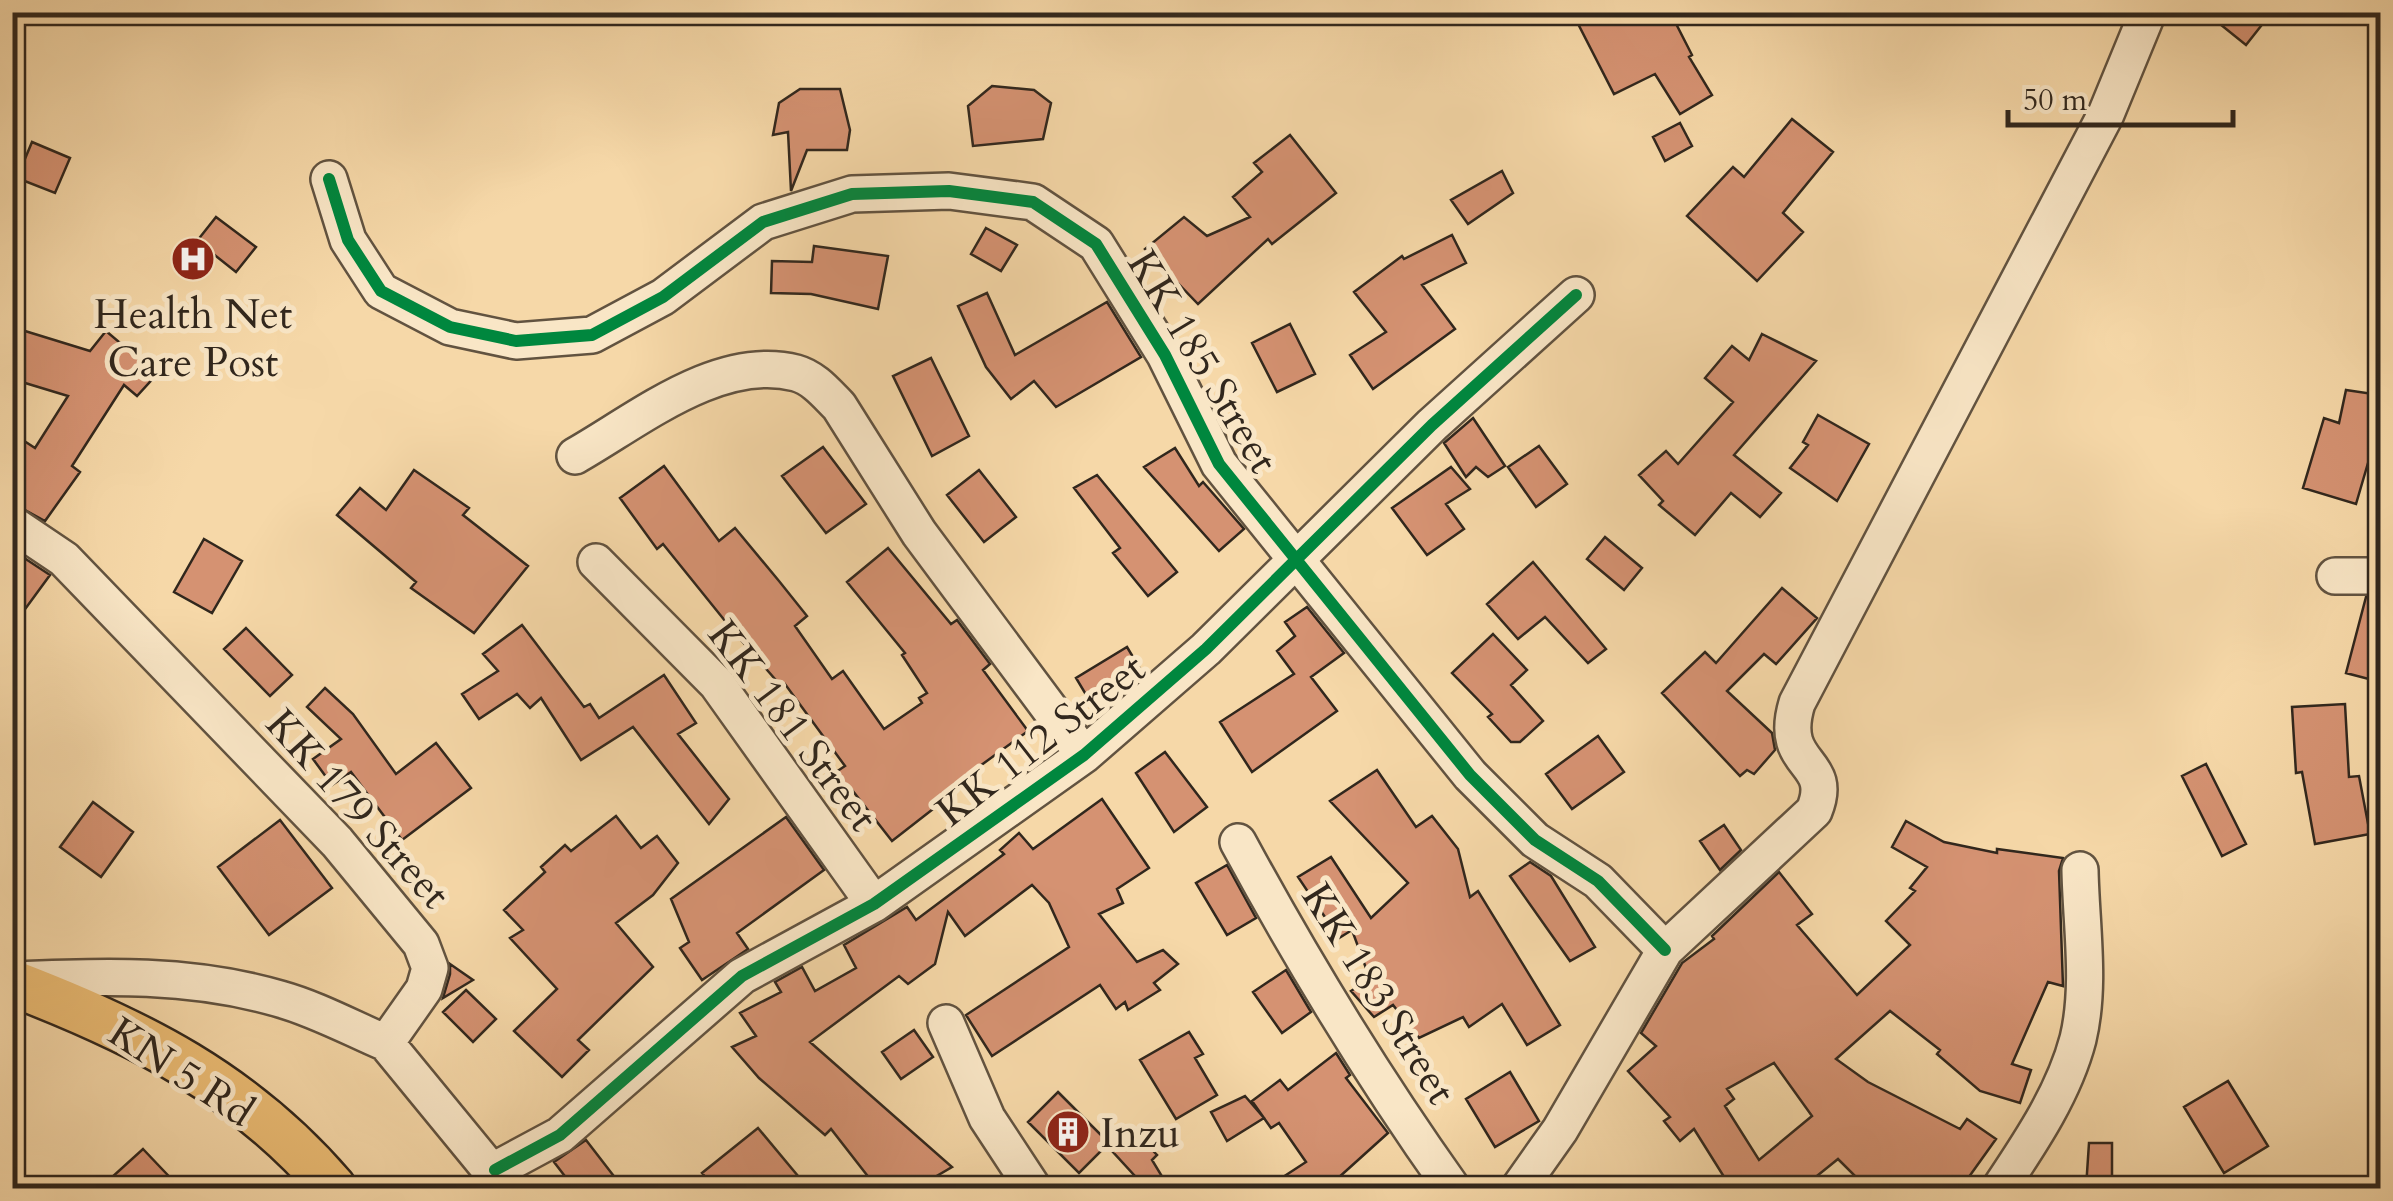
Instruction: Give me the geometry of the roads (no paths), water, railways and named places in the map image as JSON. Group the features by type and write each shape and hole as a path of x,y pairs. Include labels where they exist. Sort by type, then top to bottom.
{"main road":[{"name":"KN 5 Rd","path":"12,981 112,1021 169,1051 240,1100 333,1188"}],"street":[{"path":"1519,1188 1560,1130 1665,950 1814,811 1822,792 1818,775 1794,750 1790,726 1797,703 2106,114 2148,12"},
{"name":"KK 185 Street","path":"329,179 348,240 381,291 450,326 516,341 592,334 663,297 763,222 852,194 949,191 1033,202 1096,244 1165,354 1218,464 1470,775 1535,840 1598,881 1665,950"},
{"name":"KK 112 Street","path":"500,1179 560,1135 742,976 874,904 1084,755 1206,649 1432,424 1576,295"},
{"name":"KK 112 Street","path":"575,456 698,386 734,374 797,373 817,384 839,406 919,534 1084,755"},
{"name":"KK 179 Street","path":"12,524 64,559 337,842 422,944 430,968 424,989 386,1043"},
{"name":"KK 181 Street","path":"596,562 717,684 874,904"},
{"path":"2336,576 2380,576"},
{"name":"KK 183 Street","path":"1238,842 1291,940 1382,1090 1452,1188"},
{"path":"2000,1188 2030,1142 2066,1072 2078,1038 2084,997 2080,870"},
{"path":"12,981 135,974 280,999 386,1043 500,1179"},
{"path":"946,1024 987,1118 1034,1188"}],"place":[{"name":"Health Net Care Post","path":"193,259"},
{"name":"Inzu","path":"1068,1132"}]}
